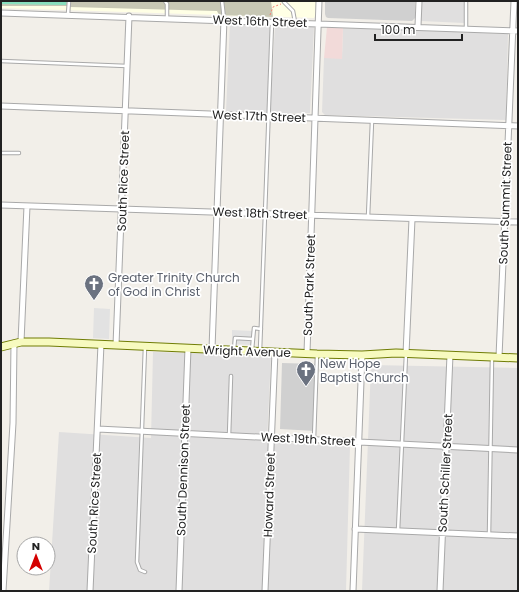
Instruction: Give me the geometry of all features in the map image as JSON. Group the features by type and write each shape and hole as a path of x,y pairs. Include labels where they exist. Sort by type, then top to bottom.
{"main road":[{"name":"Wright Avenue","path":"1,347 18,343 101,344 317,354 406,354 518,358"}],"street":[{"name":"South Park Street","path":"307,353 319,1"},
{"path":"418,26 419,1"},
{"name":"South Summit Street","path":"496,357 508,125 515,30 514,1"},
{"name":"West 16th Street","path":"1,13 224,19 515,30"},
{"name":"South Rice Street","path":"116,345 129,16"},
{"path":"212,349 224,19"},
{"name":"West 17th Street","path":"1,106 518,126"},
{"name":"West 18th Street","path":"1,205 518,222"},
{"path":"3,591 27,206"},
{"path":"406,354 412,218"},
{"name":"South Rice Street","path":"90,591 101,344"},
{"name":"South Dennison Street","path":"179,591 188,348"},
{"name":"Howard Street","path":"265,591 275,352"},
{"path":"353,591 362,355"},
{"name":"South Schiller Street","path":"440,591 450,356"},
{"name":"West 19th Street","path":"98,429 403,443 518,450"},
{"path":"355,529 518,536"}],"lane":[{"path":"68,15 69,1"},
{"path":"165,1 167,4 167,18"},
{"path":"222,1 224,19"},
{"path":"466,1 466,28"},
{"path":"284,2 293,11 295,22"},
{"path":"260,351 272,22"},
{"path":"1,61 127,66"},
{"path":"368,217 372,120"},
{"path":"1,152 19,153"},
{"path":"252,351 254,328 261,329"},
{"path":"234,350 235,338 253,339"},
{"path":"145,346 137,562 140,570 145,572"},
{"path":"314,439 317,354"},
{"path":"398,531 406,354"},
{"path":"489,535 491,449 496,357"},
{"path":"229,436 231,376"}],"path":[{"path":"270,15 273,8 284,2"}],"shaded area":[{"path":"1,1 317,1 316,14 314,18 1,8"},
{"path":"1,1 68,1 67,6 1,6"},
{"path":"70,1 271,1 273,17 219,15 217,11 70,7"},
{"path":"325,1 415,1 415,18 412,21 328,18 325,14"},
{"path":"422,1 465,1 464,23 421,21"},
{"path":"230,23 271,24 267,113 226,111"},
{"path":"275,25 314,27 310,113 270,113"},
{"path":"327,27 343,28 342,59 324,58"},
{"path":"343,28 508,34 506,120 325,115 322,112 324,58 342,58"},
{"path":"94,308 110,309 109,339 93,338"},
{"path":"232,330 252,331 251,345 232,344"},
{"path":"153,352 271,355 267,442 350,446 346,591 49,591 50,576 56,576 56,536 52,536 59,432 151,438"},
{"name":"New Hope Baptist Church","path":"282,363 318,364 315,431 280,429"},
{"path":"371,365 518,368 518,591 362,591"}],"green space":[{"path":"1,1 67,1 66,5 1,4"}],"place":[{"name":"Greater Trinity Church of God in Christ","path":"94,301"},
{"name":"New Hope Baptist Church","path":"306,387"}]}
